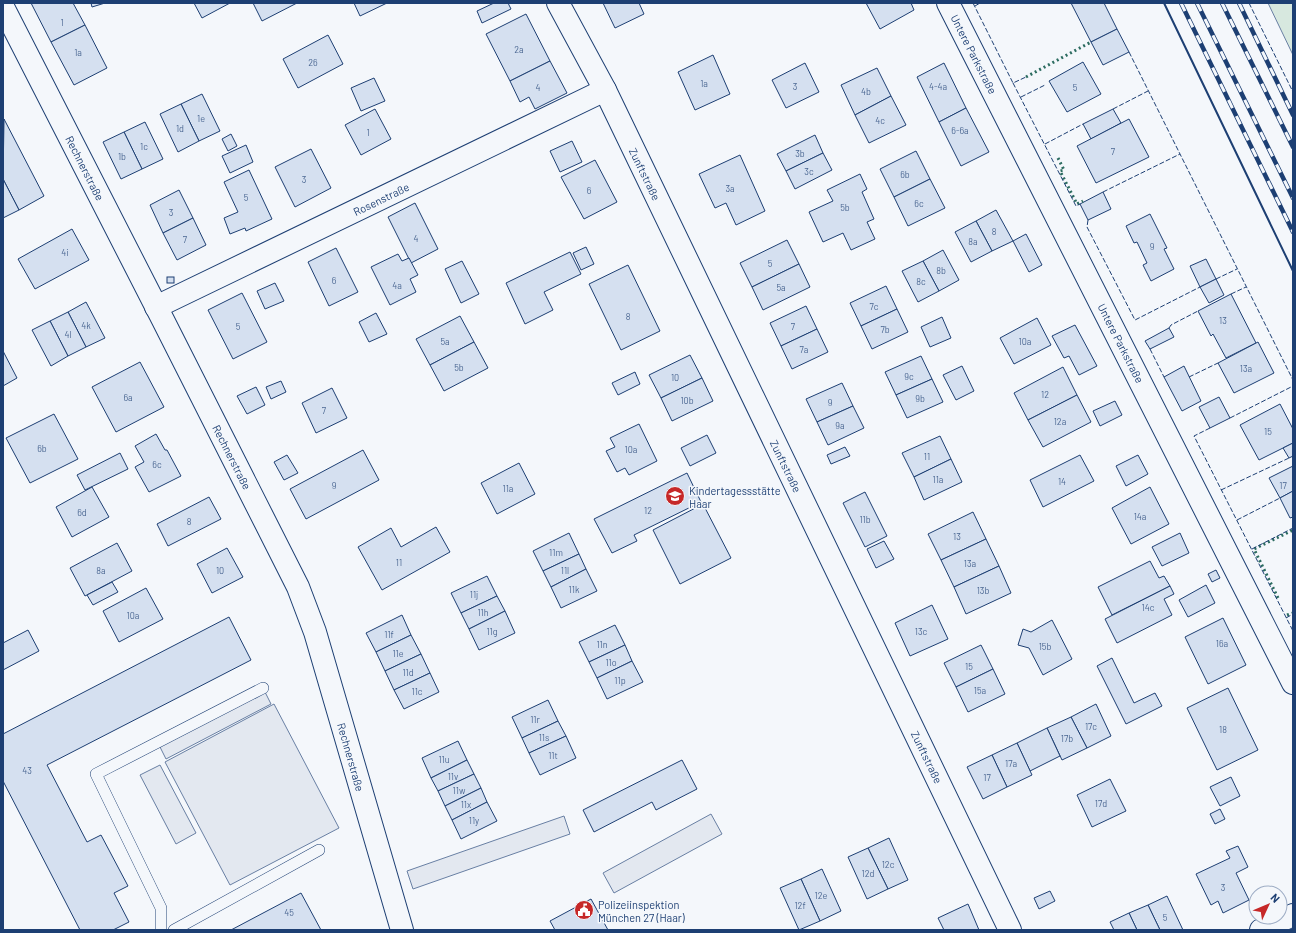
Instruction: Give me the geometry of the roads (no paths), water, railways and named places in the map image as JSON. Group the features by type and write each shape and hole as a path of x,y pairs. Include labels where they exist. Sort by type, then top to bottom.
{"street":[{"name":"Zunftstraße","path":"558,3 605,90 1010,930"},
{"name":"Untere Parkstraße","path":"948,3 1293,682"},
{"name":"Rechnerstraße","path":"3,7 298,588 315,632 402,930"},
{"name":"Rosenstraße","path":"156,307 605,90"},
{"path":"1261,930 1293,915"}],"lane":[{"path":"161,930 161,908 96,774 263,688"},
{"path":"174,930 319,850"}],"railway":[{"path":"1181,3 1293,232"},
{"path":"1197,3 1293,198"},
{"path":"1222,3 1293,147"},
{"path":"1239,3 1293,115"}],"place":[{"name":"Kindertagessstätte Haar","path":"675,496"},
{"name":"Polizeiinspektion München 27 (Haar)","path":"584,910"}]}
